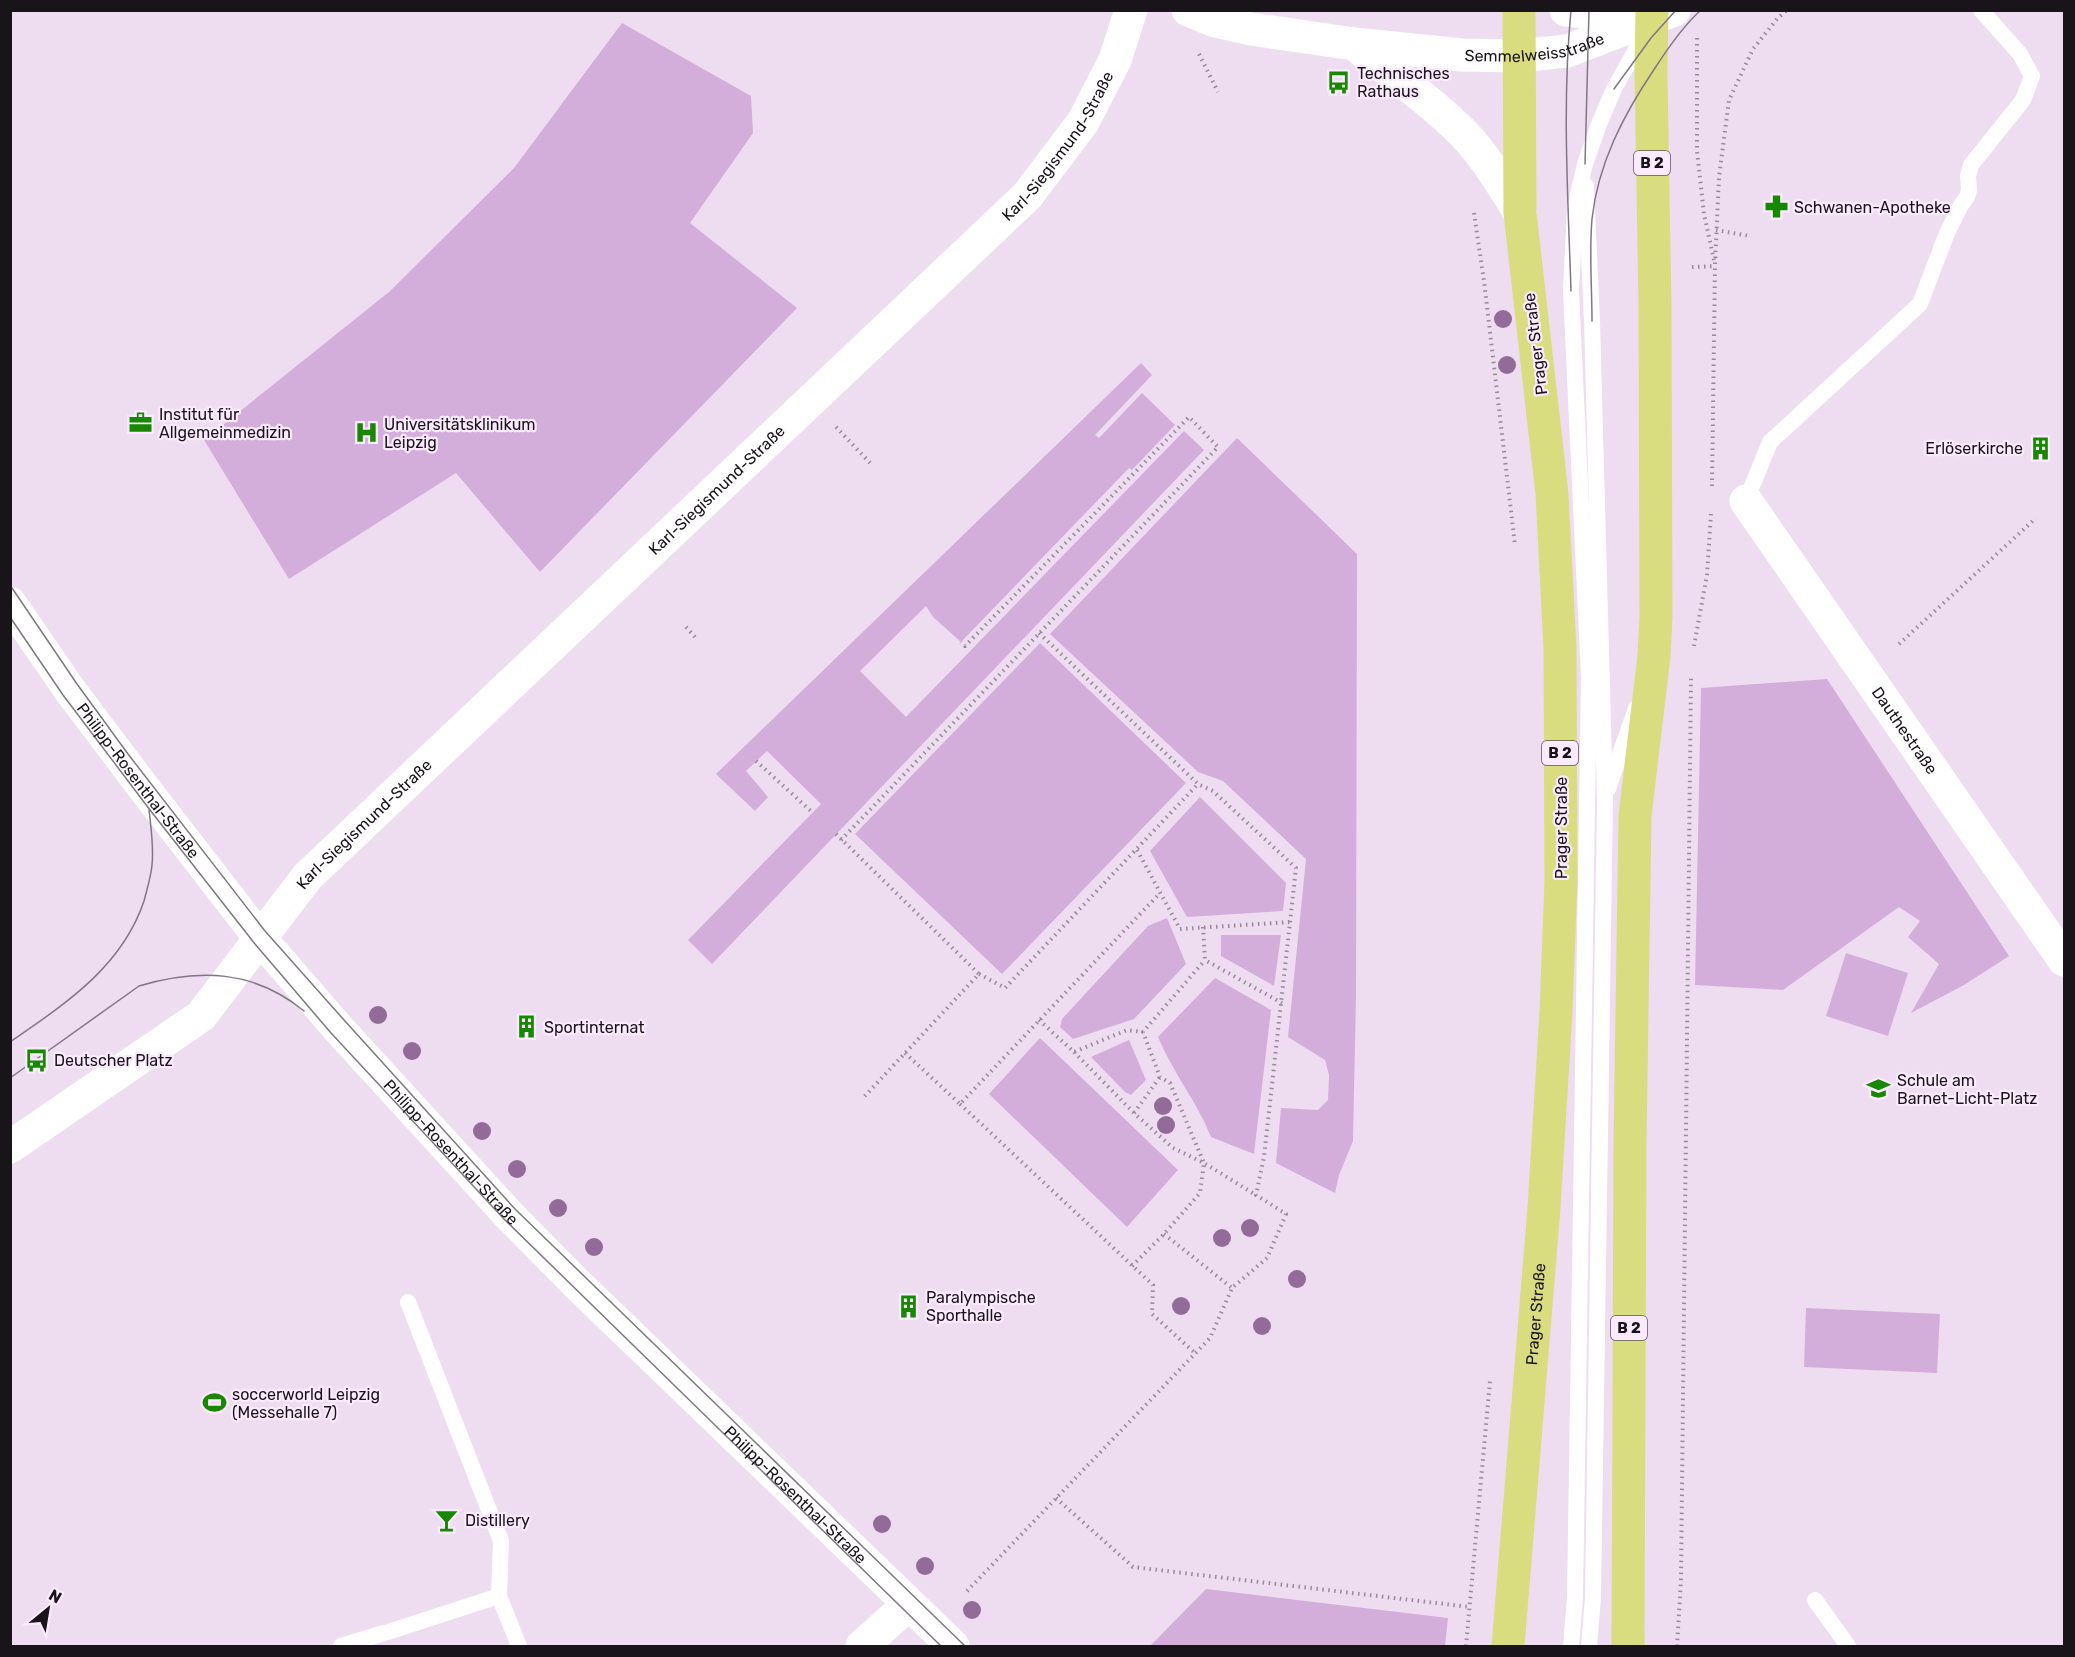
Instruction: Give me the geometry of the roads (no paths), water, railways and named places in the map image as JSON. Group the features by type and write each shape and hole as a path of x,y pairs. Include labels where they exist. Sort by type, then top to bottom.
{"main road":[{"name":"Prager Straße","path":"1508,1647 1544,1208 1556,1012 1561,881 1560,659 1552,494 1520,213 1519,10"},
{"name":"B 2","path":"1628,1647 1630,1155 1635,816 1654,656 1656,617 1659,13"}],"street":[{"name":"Karl-Siegismund-Straße","path":"259,937 307,877 1027,196 1083,122 1115,60 1131,10"},
{"name":"Semmelweisstraße","path":"1188,10 1215,21 1233,25 1354,44 1422,52 1518,56 1567,51 1659,13"},
{"name":"Semmelweisstraße","path":"1566,10 1659,13"},
{"path":"1354,44 1418,94 1464,135 1492,170 1520,213"},
{"name":"Dauthestraße","path":"1746,501 2064,960"},
{"name":"Philipp-Rosenthal-Straße","path":"10,603 69,689 259,937 337,1027 509,1215 606,1312 953,1647"},
{"path":"10,1147 201,1016 259,937"},
{"path":"862,1647 909,1604"}],"lane":[{"path":"1746,501 1770,442 1920,304 1947,233 1960,205 1967,197 1971,165 2024,100 2032,76 2020,54 1981,10"},
{"path":"1571,1647 1575,1574 1589,678 1571,291 1575,207 1585,164 1614,89 1659,13"},
{"path":"1585,164 1605,798 1593,1598 1589,1647"},
{"path":"1552,494 1589,678"},
{"path":"1605,798 1654,656"},
{"path":"408,1302 501,1540 499,1596 519,1647"},
{"path":"341,1647 499,1596"},
{"path":"1815,1600 1848,1647"}],"tram line":[{"path":"1571,10 1566,115 1571,291"},
{"path":"1585,164 1589,10"},
{"path":"1614,89 1651,38 1676,10"},
{"path":"1592,321 1592,219 1595,198 1606,159 1623,121 1644,85 1676,38 1701,10"},
{"path":"10,585 128,754 265,931 344,1020 515,1209 965,1646"},
{"path":"10,617 63,695 150,810 255,944 331,1033 503,1218 941,1646"},
{"path":"10,1042 71,998 106,965 122,946 144,901 149,883 153,858 149,810"},
{"path":"10,1078 139,986 161,980 204,975 246,980 285,997 304,1011"}],"place":[{"name":"Technisches Rathaus","path":"1339,82"},
{"name":"Schwanen-Apotheke","path":"1776,207"},
{"name":"Institut für Allgemeinmedizin","path":"141,423"},
{"name":"Universitätsklinikum Leipzig","path":"366,433"},
{"name":"Erlöserkirche","path":"2041,448"},
{"name":"Sportinternat","path":"526,1027"},
{"name":"Deutscher Platz","path":"36,1060"},
{"name":"Schule am Barnet-Licht-Platz","path":"1879,1089"},
{"name":"Paralympische Sporthalle","path":"908,1306"},
{"name":"soccerworld Leipzig (Messehalle 7)","path":"214,1403"},
{"name":"Distillery","path":"447,1520"}]}
